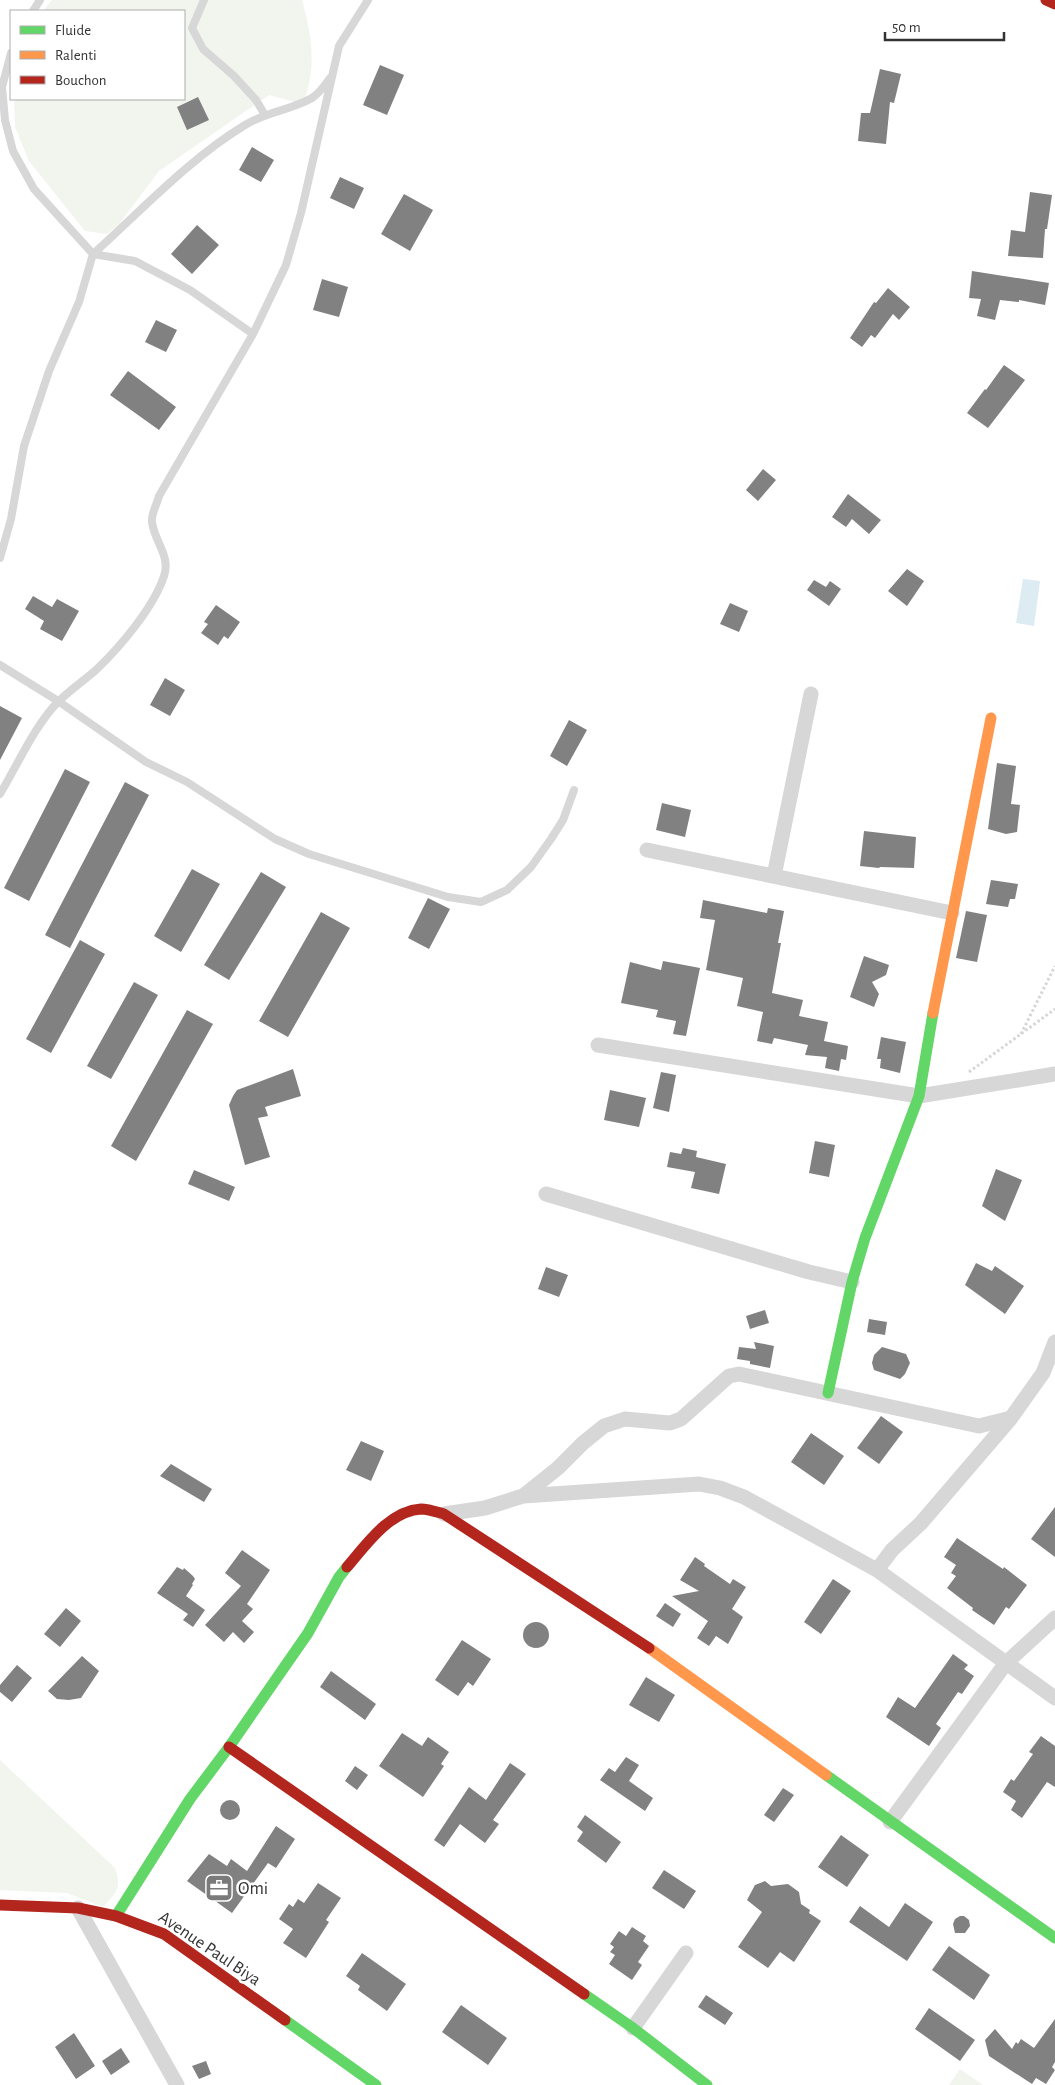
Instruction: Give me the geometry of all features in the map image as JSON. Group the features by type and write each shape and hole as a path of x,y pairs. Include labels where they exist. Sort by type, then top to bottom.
{"street":[{"path":"1046,0 1055,4"},
{"path":"774,876 811,694"},
{"path":"828,1393 852,1282 865,1238 919,1096 932,1011 991,718"},
{"path":"647,850 952,913"},
{"path":"598,1045 919,1096 1055,1074"},
{"path":"546,1194 810,1272 852,1282"},
{"path":"877,1570 892,1550 921,1523 1010,1418 1051,1375 1055,1342"},
{"path":"523,1496 558,1468 583,1443 604,1426 625,1419 670,1423 681,1419 729,1376 739,1374 978,1426 1010,1418"},
{"path":"444,1514 486,1508 523,1496 699,1484 720,1488 744,1497 877,1570 1055,1698"},
{"path":"116,1916 190,1799 229,1747 308,1633 339,1577 376,1533 402,1514 422,1509 444,1514 628,1633 890,1822 1055,1938"},
{"path":"890,1822 1006,1663 1055,1618"},
{"path":"229,1747 633,2028 707,2085"},
{"name":"Avenue Paul Biya","path":"0,1905 78,1908 116,1916 164,1934 376,2085"},
{"path":"78,1908 177,2085"},
{"path":"633,2028 686,1953"}],"lane":[{"path":"204,0 192,28 203,49 234,76 256,100 264,115"},
{"path":"0,794 42,722 58,701 97,669 126,638 155,596 165,575 165,555 155,536 152,520 159,496 253,334 286,265 301,214 339,46 368,0"},
{"path":"10,57 2,87 5,120 13,151 34,188 93,254 135,261 190,290 253,334"},
{"path":"0,558 11,519 24,446 49,371 79,302 93,254 212,148 244,125 264,115 292,107 314,97 333,74"},
{"path":"0,665 58,701 146,762 187,782 275,839 309,854 448,897 481,902 507,890 531,867 551,839 563,820 574,790"}],"path":[{"path":"1020,1035 1055,966"},
{"path":"967,1074 1055,1009"}],"shaded area":[{"path":"52,0 302,0 312,52 310,77 303,104 269,95 159,171 119,224 107,234 85,231 29,161 15,127 14,100 185,100 185,10 44,10"},
{"path":"1023,579 1040,581 1034,626 1016,623"},
{"path":"0,1760 115,1868 118,1880 117,1889 103,1907 67,1893 0,1890"},
{"path":"960,2069 983,2085 949,2085"}],"building":[{"path":"380,65 404,75 387,115 363,105"},
{"path":"880,69 901,74 894,103 890,102 886,144 858,141 861,113 870,113"},
{"path":"198,97 209,120 187,130 177,107"},
{"path":"252,147 274,160 261,182 239,170"},
{"path":"340,177 364,188 354,209 330,198"},
{"path":"1030,192 1052,195 1047,229 1045,229 1043,258 1008,256 1011,230 1025,232"},
{"path":"404,194 433,210 410,251 381,234"},
{"path":"197,225 219,245 192,274 171,254"},
{"path":"972,271 1049,283 1045,305 1019,300 1019,302 1000,300 995,320 977,316 981,299 969,298"},
{"path":"322,279 348,287 339,317 313,310"},
{"path":"888,288 910,307 899,320 893,314 875,338 871,335 862,347 850,338 874,302 876,303"},
{"path":"156,320 177,330 166,352 145,342"},
{"path":"1004,365 1025,380 988,428 967,413"},
{"path":"128,371 176,407 159,430 110,395"},
{"path":"763,469 776,480 758,501 746,490"},
{"path":"848,494 881,520 869,534 852,519 846,527 832,517"},
{"path":"907,569 924,581 907,606 888,591"},
{"path":"814,580 826,587 830,581 841,589 829,606 807,590"},
{"path":"33,596 52,607 57,599 79,611 62,641 40,629 44,621 25,609"},
{"path":"730,603 748,611 739,632 720,624"},
{"path":"216,605 240,622 228,639 224,636 218,645 201,633 208,624 204,622"},
{"path":"165,678 185,690 170,716 150,705"},
{"path":"0,706 22,718 0,760"},
{"path":"569,720 587,730 567,766 550,756"},
{"path":"997,763 1016,766 1011,804 1020,805 1017,832 1006,834 988,829"},
{"path":"65,769 90,782 29,901 4,888"},
{"path":"125,782 149,795 70,948 45,935"},
{"path":"662,803 691,810 685,837 656,830"},
{"path":"864,831 916,837 914,868 860,866"},
{"path":"192,869 220,884 181,952 154,936"},
{"path":"261,872 286,887 229,980 204,965"},
{"path":"991,880 1018,884 1015,899 1010,899 1008,907 986,904"},
{"path":"428,898 450,909 429,949 408,938"},
{"path":"703,900 767,913 768,908 784,911 778,943 781,943 772,993 803,1000 799,1016 828,1022 824,1041 848,1046 846,1060 841,1059 839,1071 825,1068 827,1057 805,1055 808,1045 774,1038 772,1044 757,1041 763,1012 737,1006 743,978 706,970 715,920 700,918"},
{"path":"966,911 987,915 977,962 956,958"},
{"path":"321,912 350,928 288,1037 259,1021"},
{"path":"80,940 105,954 51,1053 26,1039"},
{"path":"864,956 889,965 886,975 872,982 879,994 874,1007 850,997"},
{"path":"663,961 700,968 686,1036 673,1034 676,1021 656,1017 658,1010 621,1003 630,962 661,970"},
{"path":"134,982 158,995 111,1079 87,1066"},
{"path":"187,1010 213,1024 136,1161 111,1146"},
{"path":"881,1037 906,1042 900,1073 880,1068 881,1059 877,1059"},
{"path":"293,1069 301,1096 265,1107 268,1116 258,1118 270,1157 245,1165 229,1105 233,1096 237,1090"},
{"path":"661,1072 676,1075 669,1112 653,1108"},
{"path":"610,1090 646,1098 639,1127 604,1120"},
{"path":"815,1141 835,1145 829,1177 809,1173"},
{"path":"683,1148 697,1151 696,1157 726,1164 719,1194 691,1188 695,1172 667,1167 670,1152 681,1154"},
{"path":"996,1169 1022,1180 1005,1221 982,1206"},
{"path":"194,1170 235,1187 229,1201 188,1184"},
{"path":"976,1263 992,1271 995,1266 1024,1286 1005,1314 965,1285"},
{"path":"546,1267 568,1275 559,1297 538,1289"},
{"path":"765,1310 769,1323 750,1329 746,1316"},
{"path":"869,1319 887,1322 885,1335 867,1332"},
{"path":"754,1342 774,1346 770,1368 737,1359 739,1347 756,1349"},
{"path":"882,1347 906,1354 910,1363 905,1374 900,1379 874,1370 872,1363 874,1355"},
{"path":"881,1416 903,1432 879,1464 857,1448"},
{"path":"811,1433 844,1456 824,1485 791,1462"},
{"path":"361,1441 384,1451 371,1481 346,1470"},
{"path":"171,1464 212,1489 204,1502 160,1476"},
{"path":"1055,1507 1055,1557 1031,1539"},
{"path":"957,1538 1003,1569 1004,1567 1027,1585 1009,1609 1006,1607 994,1625 972,1610 973,1608 947,1588 956,1576 951,1573 956,1565 944,1557"},
{"path":"242,1550 270,1570 247,1604 253,1609 242,1621 254,1632 244,1643 233,1632 224,1642 205,1625 241,1586 225,1573"},
{"path":"695,1557 705,1564 704,1566 730,1584 733,1579 746,1587 732,1609 743,1617 728,1644 716,1636 709,1646 697,1638 708,1621 672,1596 699,1591 680,1580"},
{"path":"177,1567 183,1570 184,1568 195,1579 186,1596 205,1610 193,1627 183,1620 188,1614 157,1593"},
{"path":"833,1579 851,1591 821,1634 804,1622"},
{"path":"665,1603 681,1614 673,1627 656,1616"},
{"path":"66,1608 81,1621 60,1647 44,1634"},
{"path":"536,1622 545,1626 549,1635 545,1644 536,1648 527,1644 523,1635 527,1626"},
{"path":"462,1640 491,1659 473,1686 468,1682 458,1696 435,1680"},
{"path":"953,1654 968,1665 964,1669 974,1676 962,1694 958,1692 936,1724 941,1728 929,1746 886,1717 898,1697 915,1708"},
{"path":"82,1656 99,1671 81,1698 57,1699 48,1691"},
{"path":"17,1665 32,1678 12,1702 0,1692 0,1685"},
{"path":"331,1671 376,1704 365,1720 320,1687"},
{"path":"646,1677 675,1695 659,1722 629,1705"},
{"path":"402,1733 422,1746 428,1737 449,1752 441,1764 444,1766 423,1797 379,1766"},
{"path":"1041,1736 1055,1746 1055,1787 1047,1782 1022,1818 1011,1810 1016,1801 1003,1792 1011,1779 1014,1781 1033,1754 1029,1752"},
{"path":"626,1757 639,1765 629,1781 653,1798 645,1811 600,1780 609,1768 615,1772"},
{"path":"510,1763 526,1774 493,1820 499,1824 485,1843 460,1824 444,1847 434,1840 469,1787 486,1800"},
{"path":"355,1766 368,1775 357,1790 345,1781"},
{"path":"783,1788 794,1795 774,1822 764,1815"},
{"path":"230,1800 237,1803 240,1810 237,1817 230,1820 223,1817 220,1810 223,1803"},
{"path":"585,1815 621,1842 606,1863 577,1841 583,1832 577,1827"},
{"path":"276,1826 295,1839 276,1868 268,1863 232,1913 187,1881 209,1854 227,1866 231,1859 247,1871"},
{"path":"841,1835 869,1855 847,1887 818,1867"},
{"path":"664,1870 696,1891 684,1909 652,1888"},
{"path":"765,1881 771,1886 788,1884 799,1892 801,1904 810,1910 809,1913 821,1921 794,1962 780,1952 768,1968 738,1947 762,1912 747,1900 755,1885"},
{"path":"318,1883 341,1898 326,1920 329,1922 306,1958 283,1943 293,1929 279,1919 289,1904 293,1907 298,1899 304,1903"},
{"path":"905,1903 933,1922 907,1961 849,1922 860,1906 889,1927"},
{"path":"964,1916 969,1920 970,1926 965,1933 955,1933 953,1924 955,1919"},
{"path":"632,1927 646,1936 643,1941 649,1946 638,1962 642,1965 632,1980 609,1964 615,1955 610,1952 614,1947 610,1944 619,1931 626,1936"},
{"path":"949,1946 990,1975 974,2000 932,1970"},
{"path":"362,1953 406,1984 387,2011 358,1990 360,1986 346,1976"},
{"path":"706,1995 733,2013 725,2025 698,2007"},
{"path":"461,2005 507,2038 488,2065 442,2032"},
{"path":"929,2008 975,2040 960,2061 915,2029"},
{"path":"1055,2019 1055,2062 1052,2067 1055,2070 1046,2084 1036,2078 1032,2084 989,2056 985,2040 995,2029 1012,2049 1016,2042 1018,2044 1021,2039 1034,2048"},
{"path":"74,2033 95,2066 76,2079 55,2047"},
{"path":"121,2048 130,2062 111,2075 102,2061"},
{"path":"206,2061 211,2074 199,2079 192,2066"}],"traffic: fast":[{"path":"828,1393 852,1282 865,1238 919,1096 933,1013"},
{"path":"116,1916 190,1799 229,1747 308,1633 339,1577 347,1567"},
{"path":"826,1775 1055,1938"},
{"path":"584,1994 633,2028 707,2085"},
{"path":"285,2020 376,2085"}],"traffic: slow":[{"path":"933,1013 991,718"},
{"path":"649,1648 826,1775"}],"traffic: jam":[{"path":"1046,0 1055,4"},
{"path":"347,1567 379,1530 399,1516 409,1511 421,1509 444,1514 649,1648"},
{"path":"229,1747 584,1994"},
{"path":"0,1905 78,1908 116,1916 164,1934 285,2020"}],"place":[{"name":"Omi","path":"219,1888"}]}
